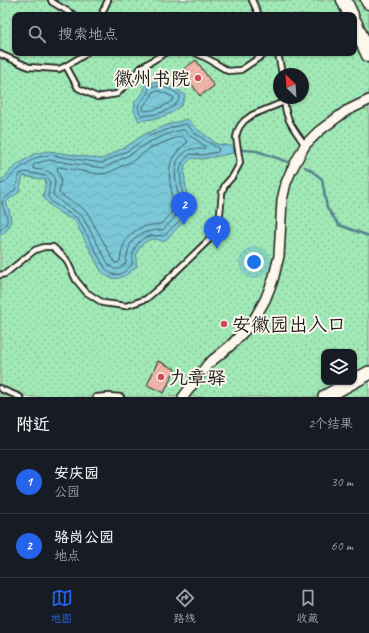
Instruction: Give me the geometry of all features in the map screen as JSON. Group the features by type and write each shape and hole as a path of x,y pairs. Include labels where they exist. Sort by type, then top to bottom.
{"main road":[{"path":"344,0 350,12"},
{"path":"357,28 369,54"},
{"path":"357,379 369,373"},
{"path":"325,397 346,385"}],"street":[{"path":"183,397 208,364 230,346 252,322 265,300 274,280 279,256 284,189 304,145 319,130 346,111 369,100"}],"lane":[{"path":"50,0 69,12"},
{"path":"103,12 108,0"},
{"path":"252,0 258,12"},
{"path":"0,54 29,67 59,69 82,56"},
{"path":"66,66 78,88 97,97 117,94 142,67 160,56"},
{"path":"202,56 228,72 241,70 262,56"},
{"path":"279,56 281,68"},
{"path":"0,275 4,274 35,250 44,247 53,247 66,259 76,280 86,292 103,303 126,306 146,299 172,277 215,234 220,214 222,192 225,185 233,176 240,162 236,138 238,130 244,121 252,115 275,104"},
{"path":"284,104 289,123 304,145"},
{"path":"0,388 10,394 20,397"},
{"path":"96,397 121,397"}],"green space":[{"path":"0,0 369,0 369,397 0,397"}],"water":[{"path":"154,82 171,86 185,95 182,105 171,113 159,118 139,121 134,111 135,102 144,91 145,84"},
{"path":"187,119 197,129 217,144 232,146 234,153 202,159 192,158 185,165 184,171 188,201 184,221 164,242 152,239 142,244 137,254 137,266 124,276 119,278 111,278 101,271 75,221 60,213 43,197 46,180 23,176 19,192 6,202 11,223 3,234 0,234 0,180 2,180 14,167 34,154 48,151 102,159 127,146 145,134"}],"building":[{"name":"徽州书院","path":"196,60 214,86 200,96 182,70"},
{"name":"九章驿","path":"158,361 175,369 164,393 147,385"}],"waterway":[{"path":"233,150 257,151 288,162"},
{"path":"305,167 322,179 327,208 339,225 369,236"}],"place":[{"name":"徽州书院","path":"198,78"},
{"name":"骆岗公园","path":"184,225"},
{"name":"安庆园","path":"217,249"},
{"name":"安徽园出入口","path":"224,324"},
{"name":"九章驿","path":"161,377"}]}
